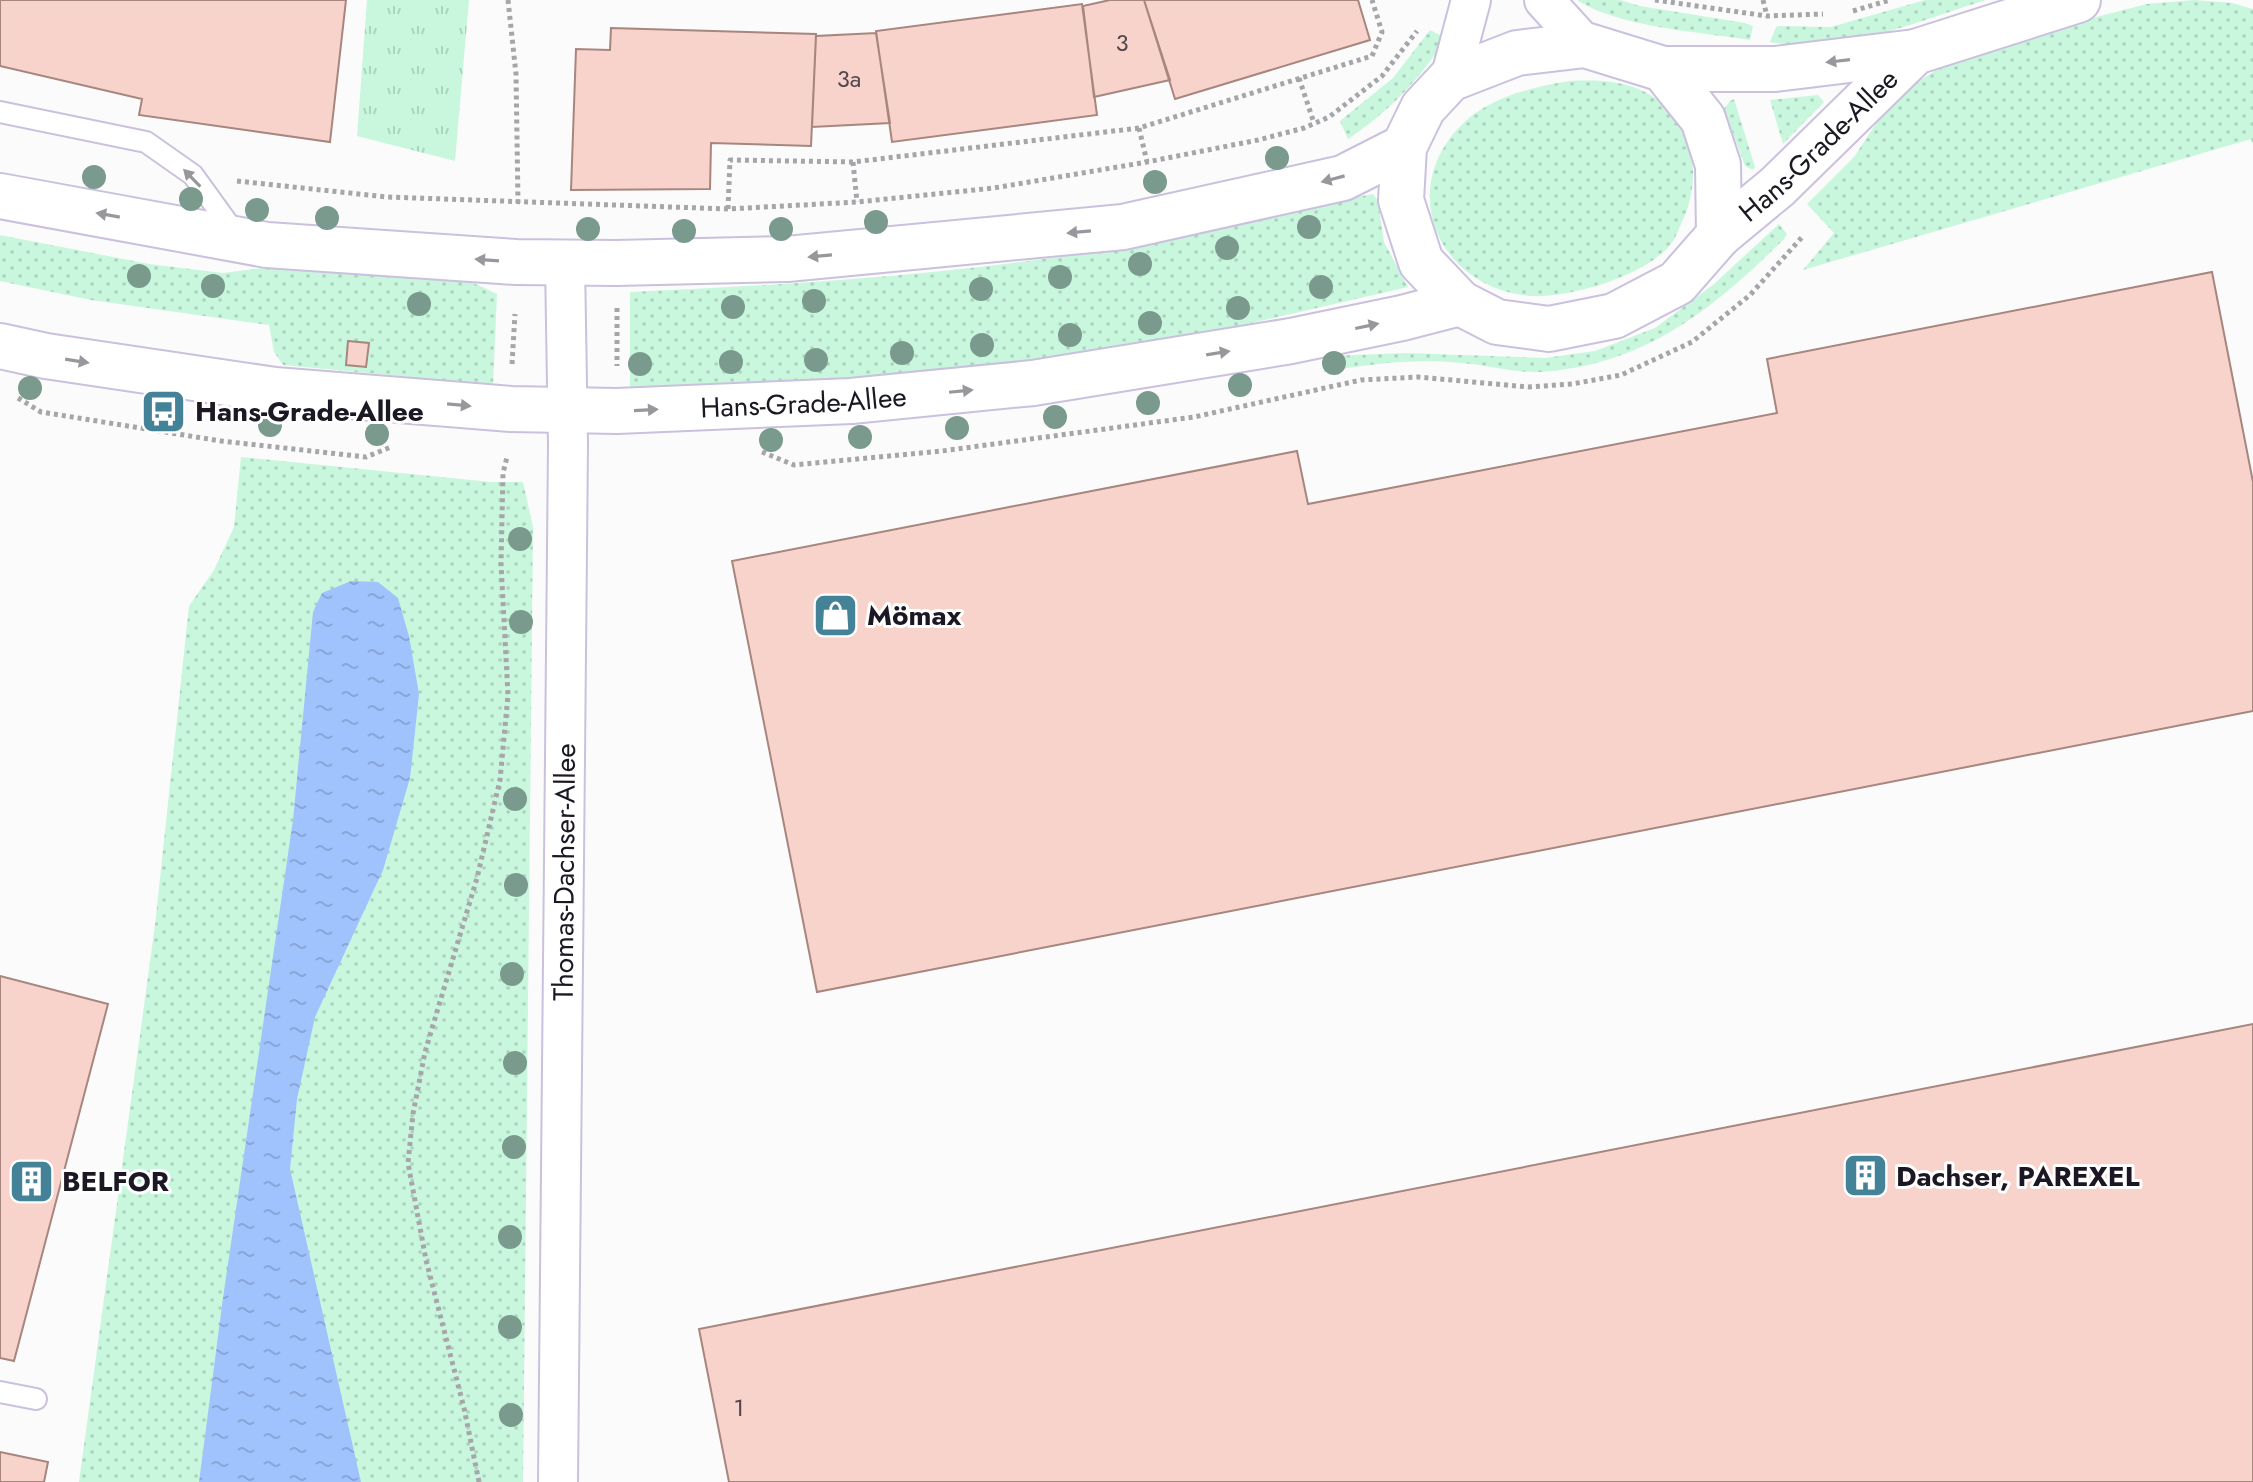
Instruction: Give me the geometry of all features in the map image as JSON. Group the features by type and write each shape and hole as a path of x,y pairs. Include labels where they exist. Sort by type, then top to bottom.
{"street":[{"path":"1450,79 1471,0"},
{"path":"1544,0 1585,45"},
{"name":"Hans-Grade-Allee","path":"1915,52 1777,187 1719,235 1677,283 1614,316 1549,329 1497,322 1460,303 1421,262 1401,200 1404,147 1423,108 1450,79 1517,53 1585,45 1663,69 1775,69 1915,52 2078,0"},
{"name":"Hans-Grade-Allee","path":"1663,69 1703,119 1718,165 1719,235"},
{"path":"0,196 267,245 516,262 787,259 1123,227 1343,178 1404,147"},
{"name":"Thomas-Dachser-Allee","path":"558,1482 568,411 565,263"},
{"name":"Hans-Grade-Allee","path":"0,346 46,356 275,390 568,411 851,401 1018,384 1291,341 1460,303"}],"lane":[{"path":"0,112 146,142 193,175 239,240"},
{"path":"0,1392 36,1399"}],"path":[{"path":"508,0 516,74 518,203"},
{"path":"728,209 730,160 853,162 1139,128 1372,56 1382,32 1372,0"},
{"path":"1655,0 1767,16 1829,14"},
{"path":"1763,0 1767,16"},
{"path":"1844,14 1890,0"},
{"path":"193,175 339,193 518,203 728,209 857,202 994,188 1258,140 1314,123 1329,117 1382,76 1423,24"},
{"path":"1299,78 1314,123"},
{"path":"1139,128 1147,162"},
{"path":"853,162 857,202"},
{"path":"794,465 942,451 1194,417 1361,380 1418,377 1528,387 1572,384 1621,375 1692,342 1750,295 1804,235"},
{"path":"617,303 617,375"},
{"path":"512,374 515,314"},
{"path":"41,412 221,441 366,457"},
{"path":"479,1482 464,1408 426,1260 408,1163 413,1114 425,1052 477,878 500,780 508,695 501,564 503,473 507,457"}],"green space":[{"path":"367,0 469,0 455,161 357,136"},
{"path":"1577,0 1620,0 1753,26 1750,40 1685,31 1614,17"},
{"path":"1925,0 1986,0 1853,40 1798,45 1770,42 1779,26 1831,27"},
{"path":"2194,0 2232,3 2253,9 2253,145 2251,139 1803,270 1834,233 1807,204 1854,157 1881,116 1906,90 1936,70 2065,25 2147,4"},
{"path":"1430,30 1446,38 1425,67 1403,94 1348,139 1340,121 1393,78"},
{"path":"1570,81 1619,83 1647,93 1663,104 1676,118 1691,151 1692,188 1688,206 1670,245 1643,266 1625,275 1586,289 1548,296 1498,289 1471,274 1449,254 1436,229 1430,201 1433,172 1446,144 1480,110 1517,93"},
{"path":"1818,95 1824,102 1783,144 1770,100"},
{"path":"1734,99 1755,167 1753,170 1745,166 1724,109"},
{"path":"1373,194 1378,201 1384,242 1408,287 1177,340 968,372 875,381 630,390 630,292 902,275 1037,260 1172,238"},
{"path":"1779,224 1787,234 1784,239 1730,289 1674,330 1612,358 1540,372 1427,361 1375,364 1323,372 1329,356 1407,353 1545,358 1595,351 1655,328 1714,284"},
{"path":"0,235 149,264 223,273 284,265 461,277 497,294 493,385 283,365 274,352 269,325 91,300 0,281"},
{"path":"241,457 491,482 523,482 533,527 523,1482 79,1482 155,925 189,606 214,570 234,527"}],"water":[{"path":"351,581 378,582 398,598 409,636 419,694 410,778 383,870 315,1017 297,1099 290,1169 361,1482 199,1482 293,820 313,612 322,593"}],"building":[{"path":"0,0 346,0 330,142 139,115 142,99 0,66"},
{"path":"1110,0 1144,0 1170,80 1094,97 1083,6"},
{"path":"1144,0 1358,0 1370,40 1175,99"},
{"path":"1082,4 1097,115 892,142 876,31"},
{"path":"611,28 816,34 811,146 711,143 710,189 571,190 576,49 610,50"},
{"path":"876,33 890,123 812,127 816,36"},
{"path":"2212,272 2253,482 2253,711 817,992 732,561 1297,451 1308,504 1777,413 1767,359"},
{"path":"348,341 369,343 366,367 346,365"},
{"name":"BELFOR","path":"0,976 108,1004 14,1361 0,1358"},
{"name":"Dachser, PAREXEL","path":"2253,1024 2253,1482 729,1482 699,1329"},
{"path":"0,1452 48,1462 44,1482 0,1482"}],"place":[{"name":"Hans-Grade-Allee","path":"164,411"},
{"name":"Mömax","path":"836,615"},
{"name":"Dachser, PAREXEL","path":"1865,1176"},
{"name":"BELFOR","path":"31,1181"}]}
